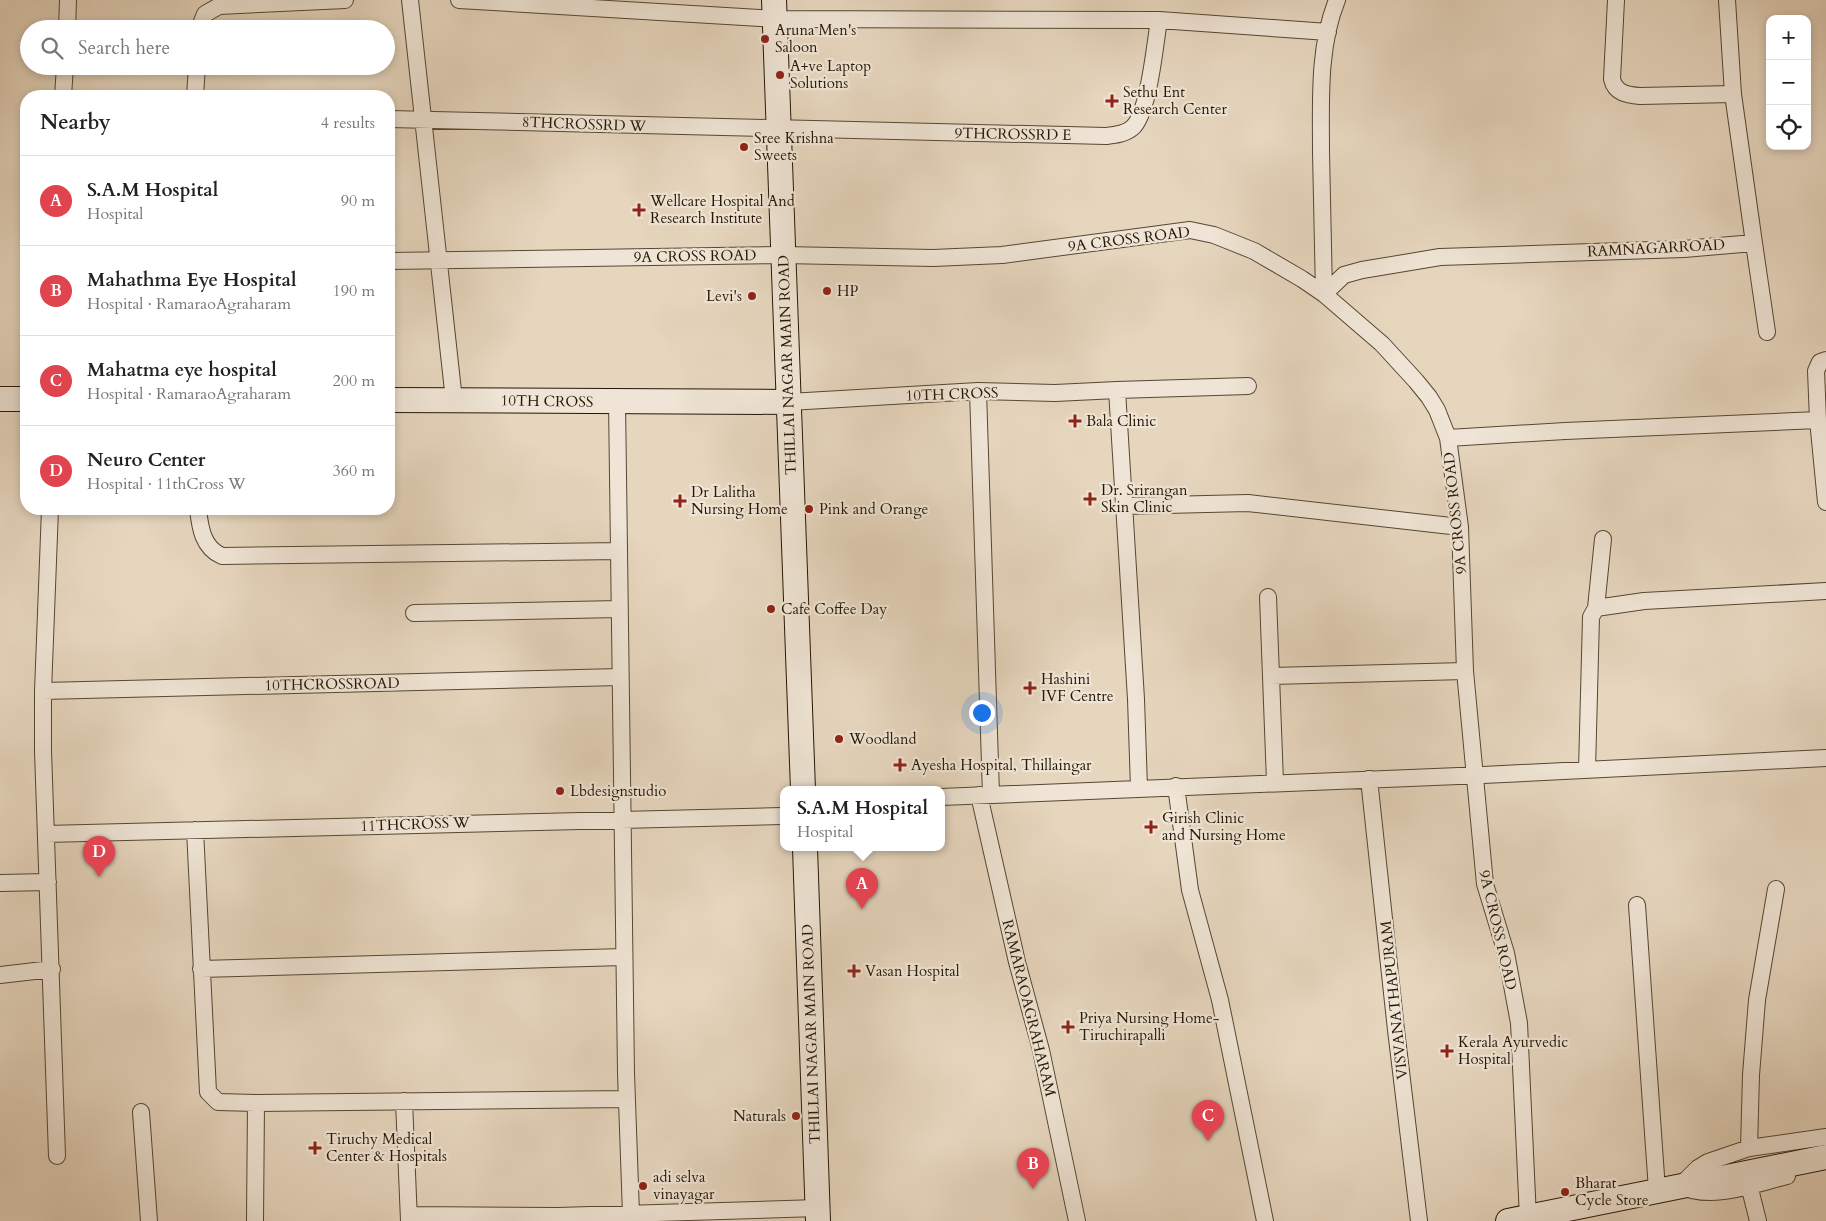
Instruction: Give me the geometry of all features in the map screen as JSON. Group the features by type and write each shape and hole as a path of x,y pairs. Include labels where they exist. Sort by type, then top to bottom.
{"street":[{"path":"67,20 68,0"},
{"path":"203,20 205,14 220,6 345,0"},
{"path":"410,0 454,400"},
{"path":"460,0 1159,20 1328,32"},
{"path":"1324,294 1321,108 1324,58 1331,17 1337,0"},
{"path":"1616,0 1612,79 1614,86 1618,90 1626,95 1640,96 1732,94"},
{"path":"1727,0 1732,94 1767,332"},
{"name":"THILLAI NAGAR MAIN ROAD","path":"775,10 803,786"},
{"name":"9THCROSSRD E","path":"779,129 1106,136 1122,133 1132,129 1137,122 1146,98 1159,20"},
{"path":"63,90 64,75"},
{"path":"195,90 196,75"},
{"name":"8THCROSSRD W","path":"395,119 779,129"},
{"name":"9A CROSS ROAD","path":"395,261 784,255 933,258 1002,255 1190,230 1214,235 1254,251 1324,294 1382,344 1416,381 1437,410 1448,438 1460,527 1465,671 1485,884 1506,952 1519,1023 1518,1220"},
{"name":"RAMNAGARROAD","path":"1324,294 1344,275 1362,270 1440,258 1684,249 1754,243"},
{"path":"1826,360 1820,362 1816,371 1818,420 1826,502"},
{"name":"10TH CROSS","path":"395,400 789,402 978,391 1055,393 1248,386"},
{"path":"1117,390 1136,698 1139,788"},
{"name":"RAMARAOAGRAHARAM","path":"978,391 985,795 1017,962 1041,1050 1077,1221"},
{"path":"0,399 20,399"},
{"path":"617,402 624,957 631,1214"},
{"path":"1448,438 1574,430 1818,420"},
{"path":"1124,506 1248,503 1460,527"},
{"path":"50,515 43,752 57,1156"},
{"path":"199,515 203,536 209,547 215,553 222,556 619,551"},
{"path":"1587,770 1591,617 1596,608 1604,539"},
{"path":"1596,608 1644,601 1826,591"},
{"path":"1268,596 1275,782"},
{"path":"414,613 619,609"},
{"path":"1271,676 1465,671"},
{"name":"10THCROSSROAD","path":"44,691 620,677"},
{"path":"945,797 1826,758"},
{"name":"VISVANATHAPURAM","path":"1369,779 1419,1221"},
{"path":"1176,786 1190,890 1220,1000 1265,1221"},
{"name":"11THCROSS W","path":"46,834 780,816"},
{"path":"195,830 208,1092 218,1102 627,1099"},
{"name":"THILLAI NAGAR MAIN ROAD","path":"805,851 818,1214"},
{"path":"0,883 48,882"},
{"path":"1748,1148 1757,1000 1776,890"},
{"path":"1637,905 1657,1190"},
{"path":"201,969 624,957"},
{"path":"0,975 52,969"},
{"path":"404,1102 409,1218 494,1216 558,1219 631,1214 818,1214"},
{"path":"255,1221 256,1103"},
{"path":"141,1112 149,1221"},
{"path":"1680,1186 1698,1168 1708,1162 1748,1148 1826,1136"},
{"path":"1518,1220 1566,1215 1657,1190 1826,1157"},
{"path":"1680,1186 1692,1192 1722,1191 1826,1168"},
{"path":"1749,1185 1758,1221"}],"place":[{"name":"Aruna Men's Saloon","path":"765,39"},
{"name":"A+ve Laptop Solutions","path":"780,75"},
{"name":"Sethu Ent Research Center","path":"1112,101"},
{"name":"Sree Krishna Sweets","path":"744,147"},
{"name":"Wellcare Hospital And Research Institute","path":"639,210"},
{"name":"HP","path":"827,291"},
{"name":"Levi's","path":"752,296"},
{"name":"Bala Clinic","path":"1075,421"},
{"name":"Dr. Srirangan Skin Clinic","path":"1090,499"},
{"name":"Dr Lalitha Nursing Home","path":"680,501"},
{"name":"Pink and Orange","path":"809,509"},
{"name":"Cafe Coffee Day","path":"771,609"},
{"name":"Hashini IVF Centre","path":"1030,688"},
{"name":"Woodland","path":"839,739"},
{"name":"Ayesha Hospital, Thillaingar","path":"900,765"},
{"name":"Lbdesignstudio","path":"560,791"},
{"name":"Girish Clinic and Nursing Home","path":"1151,827"},
{"name":"Neuro Center","path":"99,877"},
{"name":"S.A.M Hospital","path":"862,909"},
{"name":"Vasan Hospital","path":"854,971"},
{"name":"Priya Nursing Home- Tiruchirapalli","path":"1068,1027"},
{"name":"Kerala Ayurvedic Hospital","path":"1447,1051"},
{"name":"Naturals","path":"796,1116"},
{"name":"Mahatma eye hospital","path":"1208,1141"},
{"name":"Tiruchy Medical Center & Hospitals","path":"315,1148"},
{"name":"adi selva vinayagar","path":"643,1186"},
{"name":"Mahathma Eye Hospital","path":"1033,1189"},
{"name":"Bharat Cycle Store","path":"1565,1192"}]}
